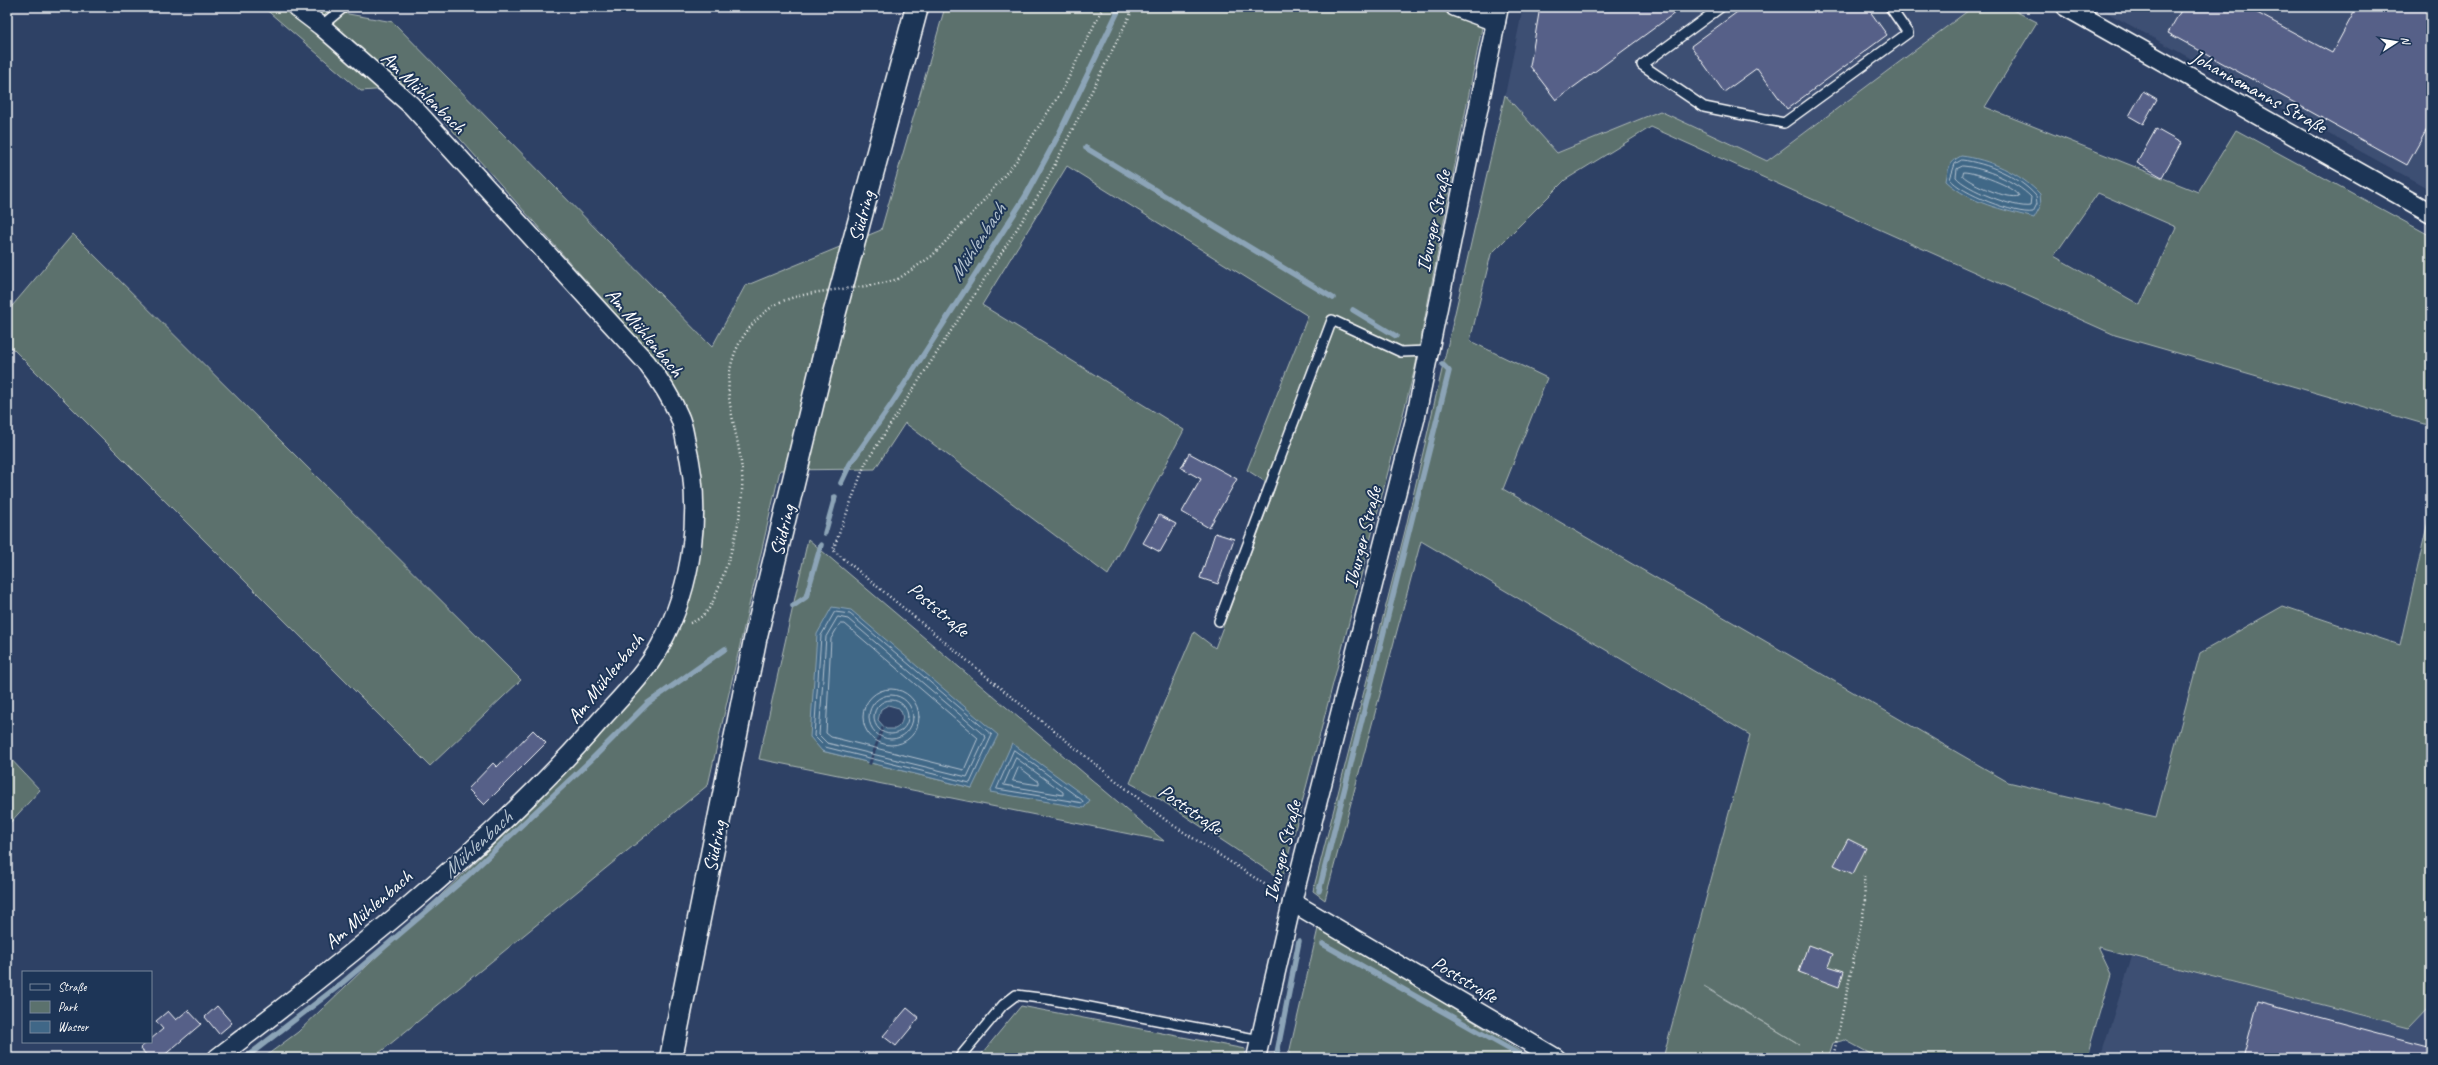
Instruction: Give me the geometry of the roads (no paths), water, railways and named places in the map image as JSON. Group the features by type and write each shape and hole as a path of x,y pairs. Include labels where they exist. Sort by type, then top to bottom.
{"main road":[{"name":"Südring","path":"671,1058 755,640 833,319 917,7"}],"street":[{"name":"Am Mühlenbach","path":"217,1058 317,983 477,846 567,758 640,676 659,648 684,589 692,542 695,497 690,459 680,418 663,384 646,362 411,105 321,26 296,7"},
{"name":"Iburger Straße","path":"1256,1058 1292,902 1414,423 1498,15 1454,7"},
{"name":"Johannemanns Straße","path":"2066,7 2431,212"},
{"name":"Poststraße","path":"1292,902 1556,1058"}],"lane":[{"path":"321,26 344,7"},
{"path":"1721,7 1642,65 1704,106 1784,123 1908,32 1890,7"},
{"path":"1219,621 1332,320 1401,352 1429,351"},
{"path":"959,1058 1003,1005 1016,995 1048,999 1260,1040"}],"water":[{"path":"1961,156 1982,160 2004,168 2032,186 2040,194 2041,205 2034,218 1987,205 1966,195 1946,181 1950,166 1957,158"},
{"path":"832,607 851,610 998,735 972,788 822,751 810,737 817,634","holes":["888,705 899,708 902,714 900,725 895,729 886,729 878,720 881,709"]},
{"path":"1012,743 1090,800 1084,808 990,792"}],"waterway":[{"name":"Mühlenbach","path":"841,483 850,464 891,405 1025,197 1058,136 1120,7"},
{"path":"1086,148 1333,298"},
{"path":"1353,310 1396,336"},
{"path":"1319,891 1449,371 1442,364"},
{"name":"Mühlenbach","path":"825,533 835,497"},
{"name":"Mühlenbach","path":"793,606 806,597 821,545"},
{"name":"Mühlenbach","path":"245,1058 341,984 463,880 590,761 648,703 725,649"},
{"path":"1276,1058 1299,941"},
{"path":"1323,944 1525,1058"}]}
